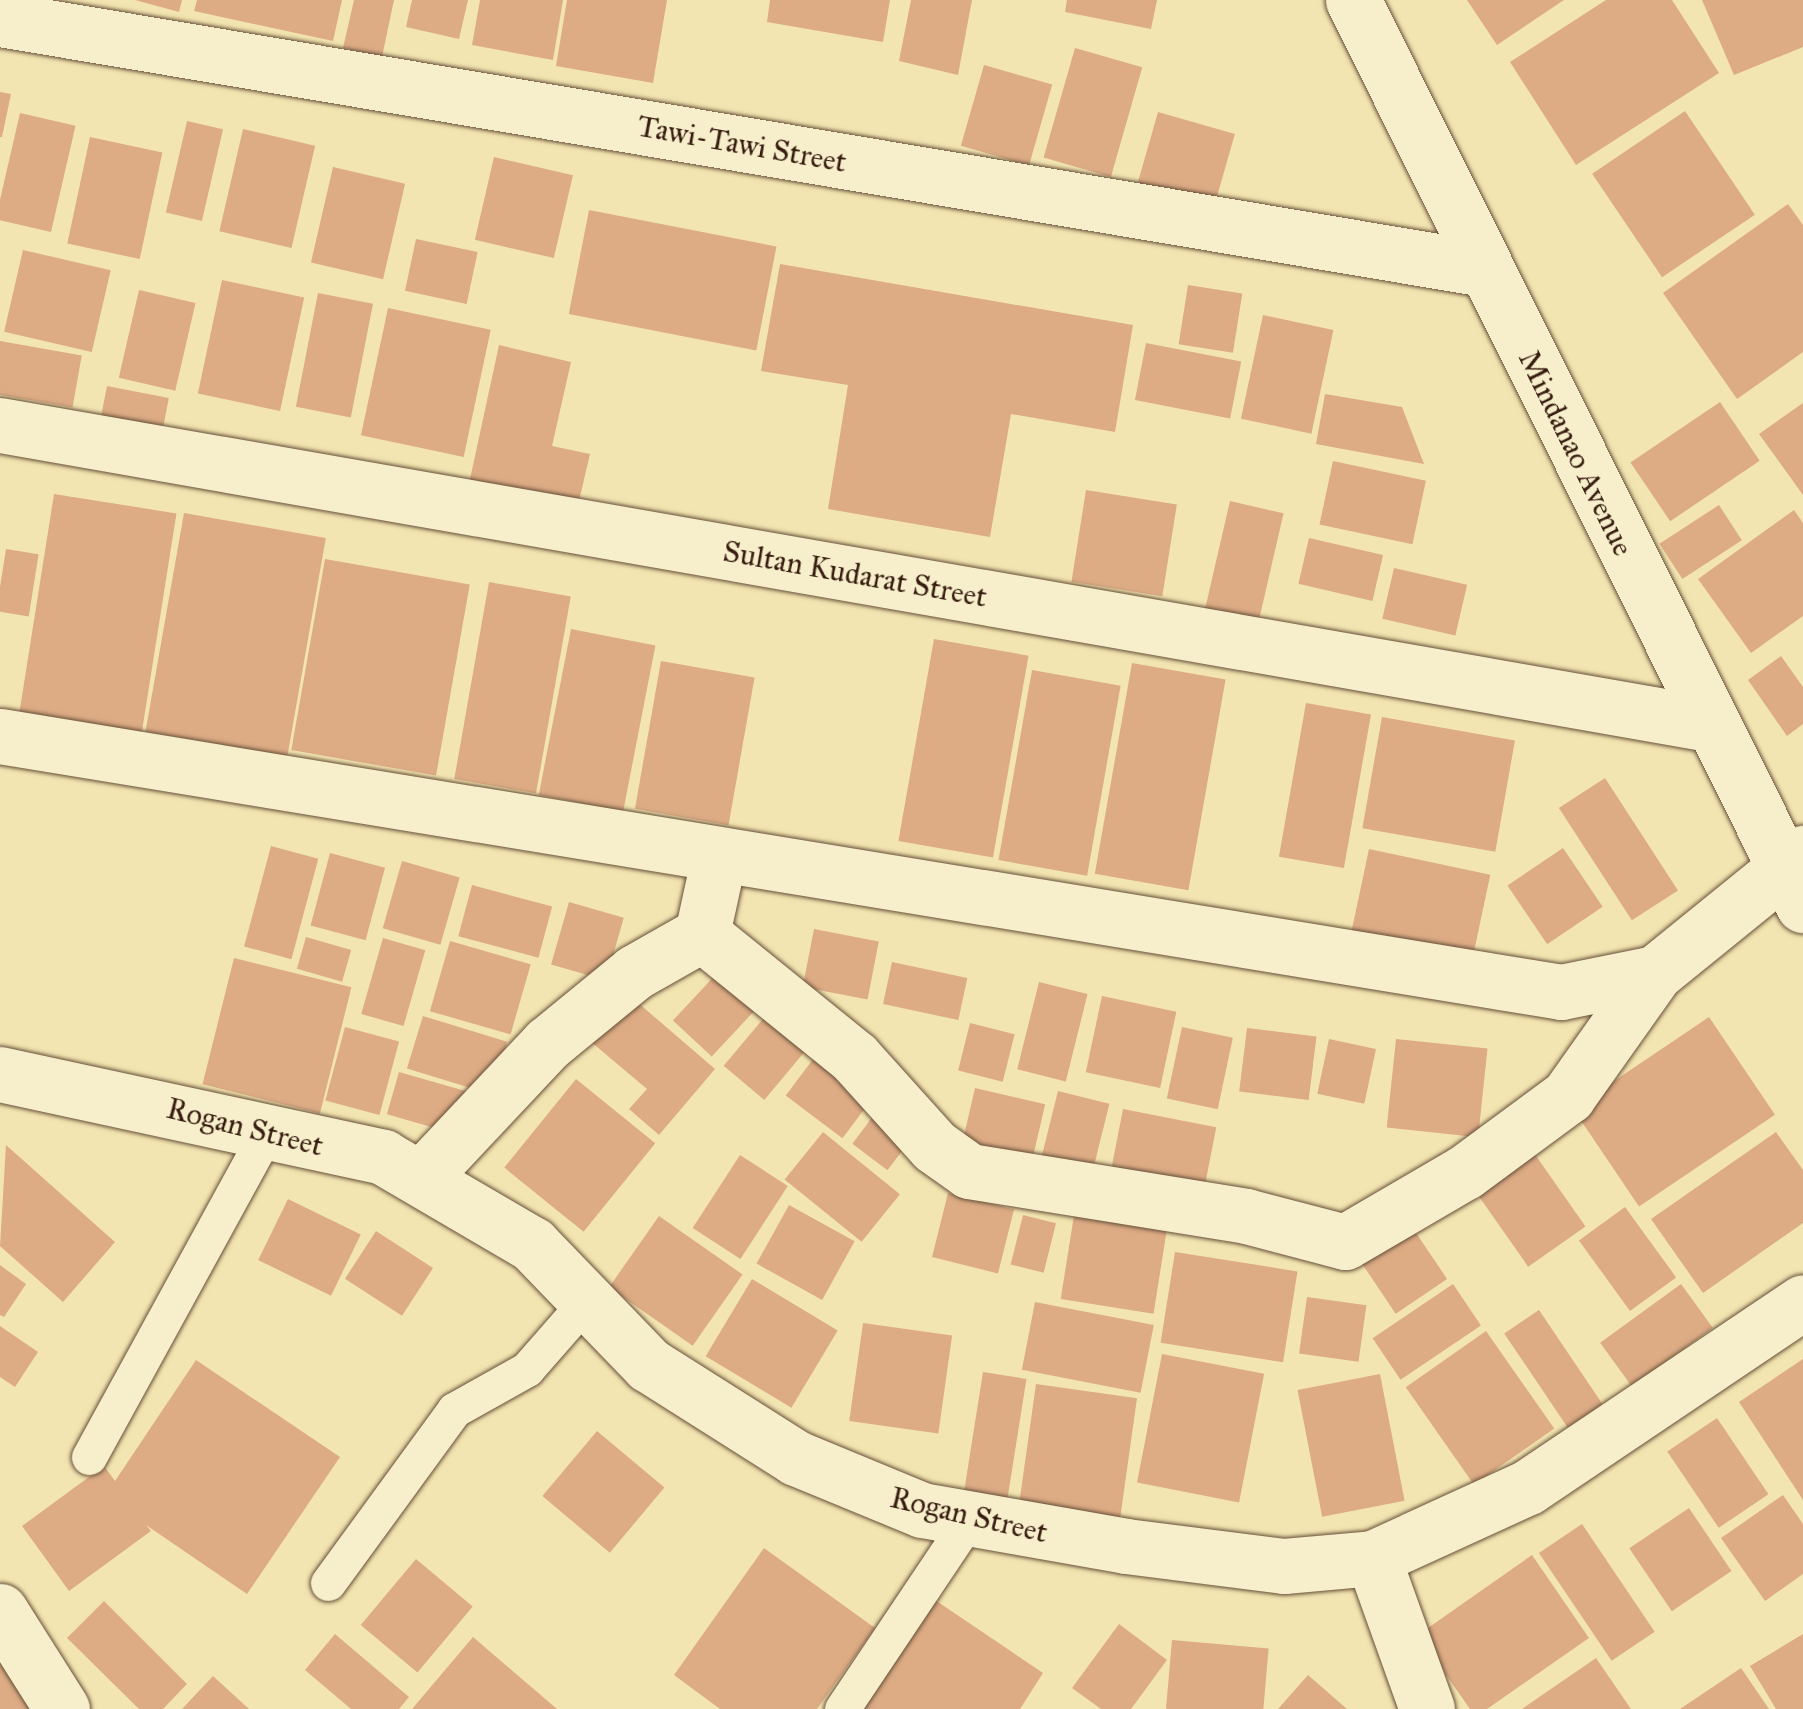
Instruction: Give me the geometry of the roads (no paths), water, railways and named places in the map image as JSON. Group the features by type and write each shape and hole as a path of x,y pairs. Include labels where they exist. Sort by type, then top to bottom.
{"street":[{"name":"Mindanao Avenue","path":"1353,0 1710,724 1797,876"},
{"name":"Tawi-Tawi Street","path":"0,19 1484,269"},
{"name":"Sultan Kudarat Street","path":"0,425 1710,724"},
{"path":"0,736 1561,992 1655,973"},
{"path":"424,1175 546,1044 635,972 702,934 718,856"},
{"path":"702,934 854,1057 934,1146 970,1170 1246,1216 1345,1242 1466,1172 1568,1096 1655,973 1797,876"},
{"name":"Rogan Street","path":"0,1074 269,1128 424,1175 532,1244 583,1305 649,1364 796,1458 968,1521 1284,1566 1373,1558 1528,1488 1803,1302"},
{"path":"1373,1558 1428,1709"},
{"path":"0,1611 62,1709"}],"lane":[{"path":"89,1456 269,1128"},
{"path":"328,1582 454,1410 527,1369 583,1305"},
{"path":"842,1709 968,1521"}]}
